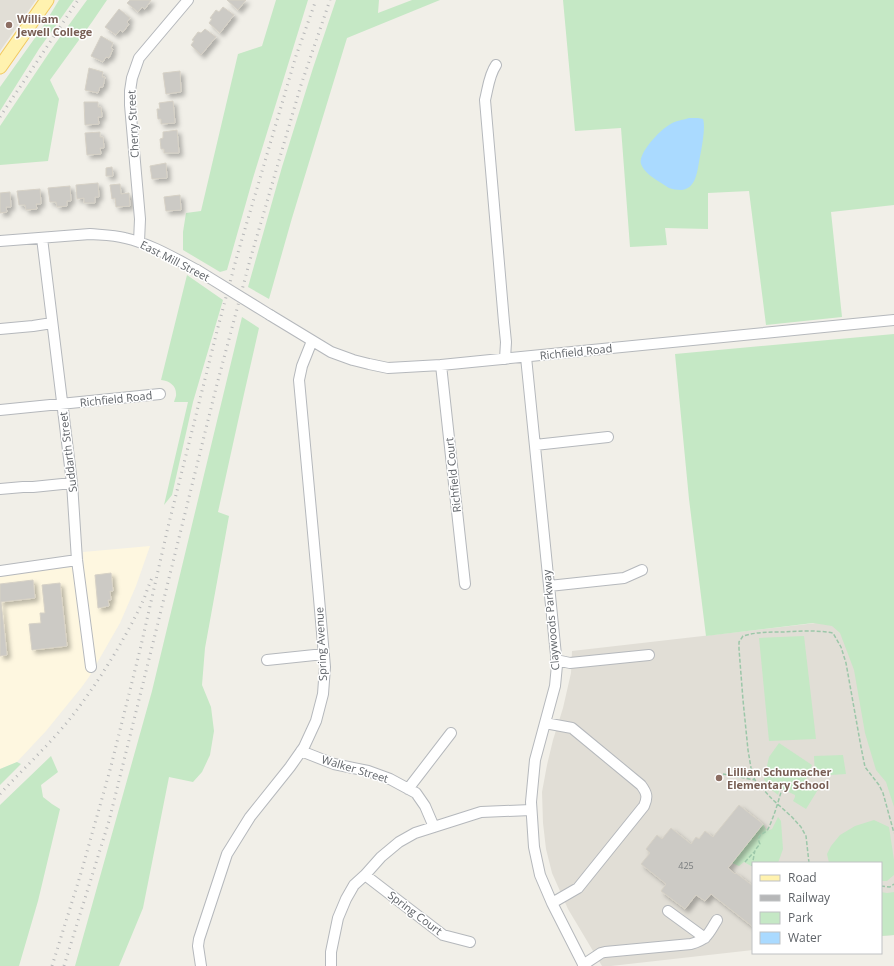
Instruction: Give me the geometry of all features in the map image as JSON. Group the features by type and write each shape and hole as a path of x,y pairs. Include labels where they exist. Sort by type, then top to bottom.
{"main road":[{"path":"0,68 47,0"}],"street":[{"name":"Cherry Street","path":"139,242 140,219 130,105 132,78 139,58 188,0"},
{"path":"496,65 491,72 484,100 506,342 504,359"},
{"name":"East Mill Street","path":"0,241 90,234 124,238 139,242 197,270 270,315"},
{"name":"Suddarth Street","path":"42,238 72,483 77,560 91,667"},
{"name":"Richfield Road","path":"270,315 331,352 353,360 388,368 441,365 526,357 894,320"},
{"path":"0,329 52,323"},
{"name":"Spring Avenue","path":"201,966 198,946 199,939 227,854 250,817 304,746 316,721 323,694 325,667 299,380 302,366 312,341"},
{"name":"Claywoods Parkway","path":"526,357 556,660 555,686 535,760 531,802 534,847 540,875 552,903 584,966"},
{"name":"Richfield Court","path":"441,365 465,584"},
{"name":"Richfield Road","path":"0,410 160,394"},
{"path":"535,445 608,437"},
{"path":"0,489 72,483"},
{"path":"0,571 77,560"},
{"path":"549,586 624,578 642,570"},
{"path":"267,660 324,654"},
{"path":"556,660 570,663 649,655"},
{"path":"545,723 572,728 641,785 646,791 647,800 644,806 578,888 552,903"},
{"path":"408,789 451,733"},
{"name":"Walker Street","path":"301,751 334,764 368,771 390,779 408,789 416,794 424,806 434,827"},
{"path":"331,966 331,952 338,918 354,885 381,857 399,842 415,833 481,812 531,810"},
{"name":"Spring Court","path":"365,875 443,935 470,942"},
{"path":"668,911 706,938"},
{"path":"584,966 601,953 605,952 691,944 700,941 706,938 718,920"}],"path":[{"path":"809,862 806,836 801,827 772,799 755,780 752,774 748,750 739,649 739,642 743,636 752,633 796,631 833,633 841,647 846,663 866,767 883,793 894,833"},
{"path":"723,774 755,780"},
{"path":"745,862 760,844 759,837 761,834 767,831 778,804 782,789"},
{"path":"753,862 755,850"},
{"path":"882,886 890,887 894,884"}],"shaded area":[{"name":"William Jewell College","path":"0,0 36,0 0,51"},
{"path":"150,546 136,586 120,623 89,677 46,731 17,762 0,769 0,574 84,566 83,552"},
{"name":"Lillian Schumacher Elementary School","path":"894,614 894,935 882,936 882,862 752,862 752,950 602,966 568,909 552,873 546,849 543,823 542,792 553,740 563,708 571,673 572,651"}],"green space":[{"path":"59,0 74,0 39,49 0,111 0,87 42,28"},
{"path":"87,0 107,0 50,80 59,99 48,161 0,165 0,126 55,44"},
{"path":"276,0 308,0 253,178 227,270 220,272 183,250 183,232 186,213 201,211 238,54 262,46"},
{"path":"336,0 379,0 378,13 412,0 440,0 347,38 269,299 248,287 282,167"},
{"path":"563,0 894,0 894,205 831,212 842,317 766,325 749,191 708,193 708,229 665,228 667,245 630,247 621,128 575,131"},
{"path":"187,275 223,300 193,402 172,495 164,505 188,402 174,402 176,392 174,387 170,383 161,380"},
{"path":"242,317 259,328 218,512 229,516 205,648 202,685 211,707 214,731 210,755 202,772 193,782 169,777 143,908 119,966 75,966 152,691"},
{"path":"894,334 894,807 886,782 876,770 865,733 854,670 840,633 832,626 813,623 706,636 689,499 675,354"},
{"path":"804,636 816,739 769,741 759,638"},
{"path":"779,743 812,765 806,780 819,788 806,809 793,801 795,795 780,788 778,795 768,787 764,779 769,757"},
{"path":"843,755 846,774 815,776 814,756"},
{"path":"51,756 58,772 41,785 43,797 60,809 38,901 19,966 0,966 0,805"},
{"path":"17,762 21,764 0,785 0,769"},
{"path":"778,817 781,821 783,849 778,862 752,862 752,866 744,862 739,866 732,863 763,824 767,831 772,829"},
{"path":"874,820 889,827 894,860 894,875 887,881 882,881 882,862 829,862 827,854 831,846 840,835 855,826"},
{"path":"882,892 894,892 894,935 882,936"}],"water":[{"path":"689,118 703,119 704,123 703,140 697,171 692,184 689,187 681,190 672,189 646,172 642,167 641,159 650,142 660,132 673,122"}],"building":[{"path":"130,0 151,0 145,9 142,7 138,12 127,3"},
{"path":"227,0 246,0 238,10"},
{"path":"223,7 234,15 220,33 209,23 212,19 210,18 216,10 219,12"},
{"path":"119,9 130,18 127,22 129,24 123,32 120,30 116,35 105,27"},
{"path":"205,29 216,37 201,55 191,45 194,41 192,40 198,32 201,33"},
{"path":"101,36 113,43 111,48 113,49 109,58 106,57 103,62 91,56"},
{"path":"89,68 103,72 102,77 105,77 103,87 100,87 98,93 85,90"},
{"path":"180,71 181,92 166,94 163,73"},
{"path":"173,101 175,123 161,124 161,119 158,119 157,109 160,109 159,103"},
{"path":"84,102 98,102 98,107 101,107 102,117 98,117 99,124 85,125"},
{"path":"177,130 179,153 164,153 164,149 161,149 160,139 163,138 163,132"},
{"path":"100,132 100,137 103,137 104,148 100,148 101,154 87,155 85,133"},
{"path":"166,163 167,178 152,179 150,166"},
{"path":"112,167 113,176 106,176 106,168"},
{"path":"98,183 99,197 95,197 95,203 84,203 84,198 77,199 76,185"},
{"path":"120,184 121,194 129,193 130,206 116,207 115,198 112,199 110,185"},
{"path":"70,186 71,201 67,201 67,206 57,207 56,202 50,202 48,188"},
{"path":"40,189 41,204 36,204 37,209 26,210 25,205 19,205 17,191"},
{"path":"10,192 11,207 6,207 7,212 0,213 0,193"},
{"path":"180,195 181,210 166,211 164,197"},
{"path":"111,573 113,591 110,591 111,600 108,600 109,606 98,608 95,575"},
{"path":"33,580 35,598 1,602 7,655 0,656 0,584"},
{"path":"60,583 67,646 32,650 29,624 41,623 40,613 45,613 42,585"},
{"name":"Lillian Schumacher Elementary School","path":"739,805 763,824 728,868 752,885 752,926 711,894 705,901 696,895 685,909 661,891 666,884 641,864 650,853 646,849 657,835 662,839 671,828 691,844 696,837 699,839 705,831 713,837"}],"railway":[{"path":"0,117 78,0"},
{"path":"52,966 81,873 110,770 140,650 168,527 237,256 296,56 316,0"},
{"path":"64,966 109,821 216,388 250,260 301,85 330,0"},
{"path":"0,794 61,730 89,693 135,618 152,578"}],"place":[{"name":"William Jewell College","path":"9,25"},
{"name":"Lillian Schumacher Elementary School","path":"719,778"}]}
